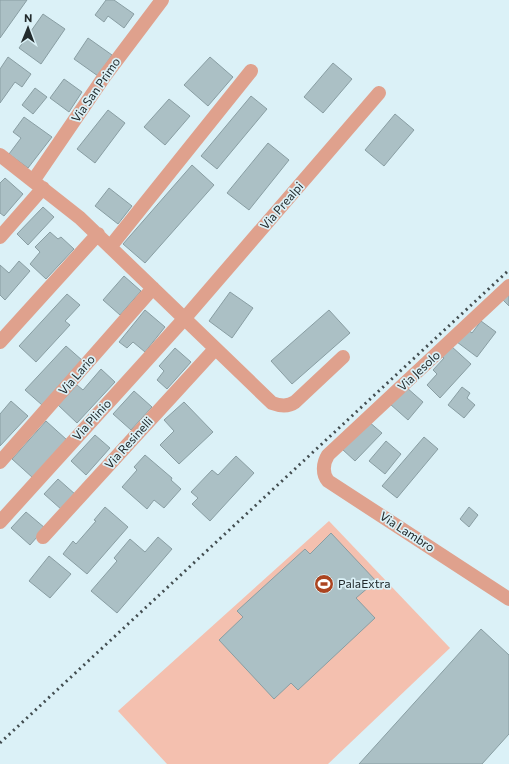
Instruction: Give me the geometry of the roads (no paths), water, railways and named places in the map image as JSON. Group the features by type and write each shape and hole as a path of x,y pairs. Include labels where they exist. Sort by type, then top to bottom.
{"street":[{"name":"Via San Primo","path":"0,237 38,185 104,78 162,0"},
{"path":"110,247 251,71"},
{"name":"Via Prealpi","path":"184,319 379,93"},
{"path":"0,155 71,210 98,234 272,403 282,406 290,405 298,400 343,357"},
{"path":"0,342 98,234"},
{"name":"Via Jesolo","path":"328,455 509,286"},
{"name":"Via Lario","path":"0,462 153,288"},
{"name":"Via Plinio","path":"0,522 184,319"},
{"name":"Via Resinelli","path":"43,538 215,349"},
{"name":"Via Lambro","path":"328,455 324,464 324,474 328,481 509,599"}],"railway":[{"path":"0,743 509,270"}],"place":[{"name":"PalaExtra","path":"324,584"}]}
